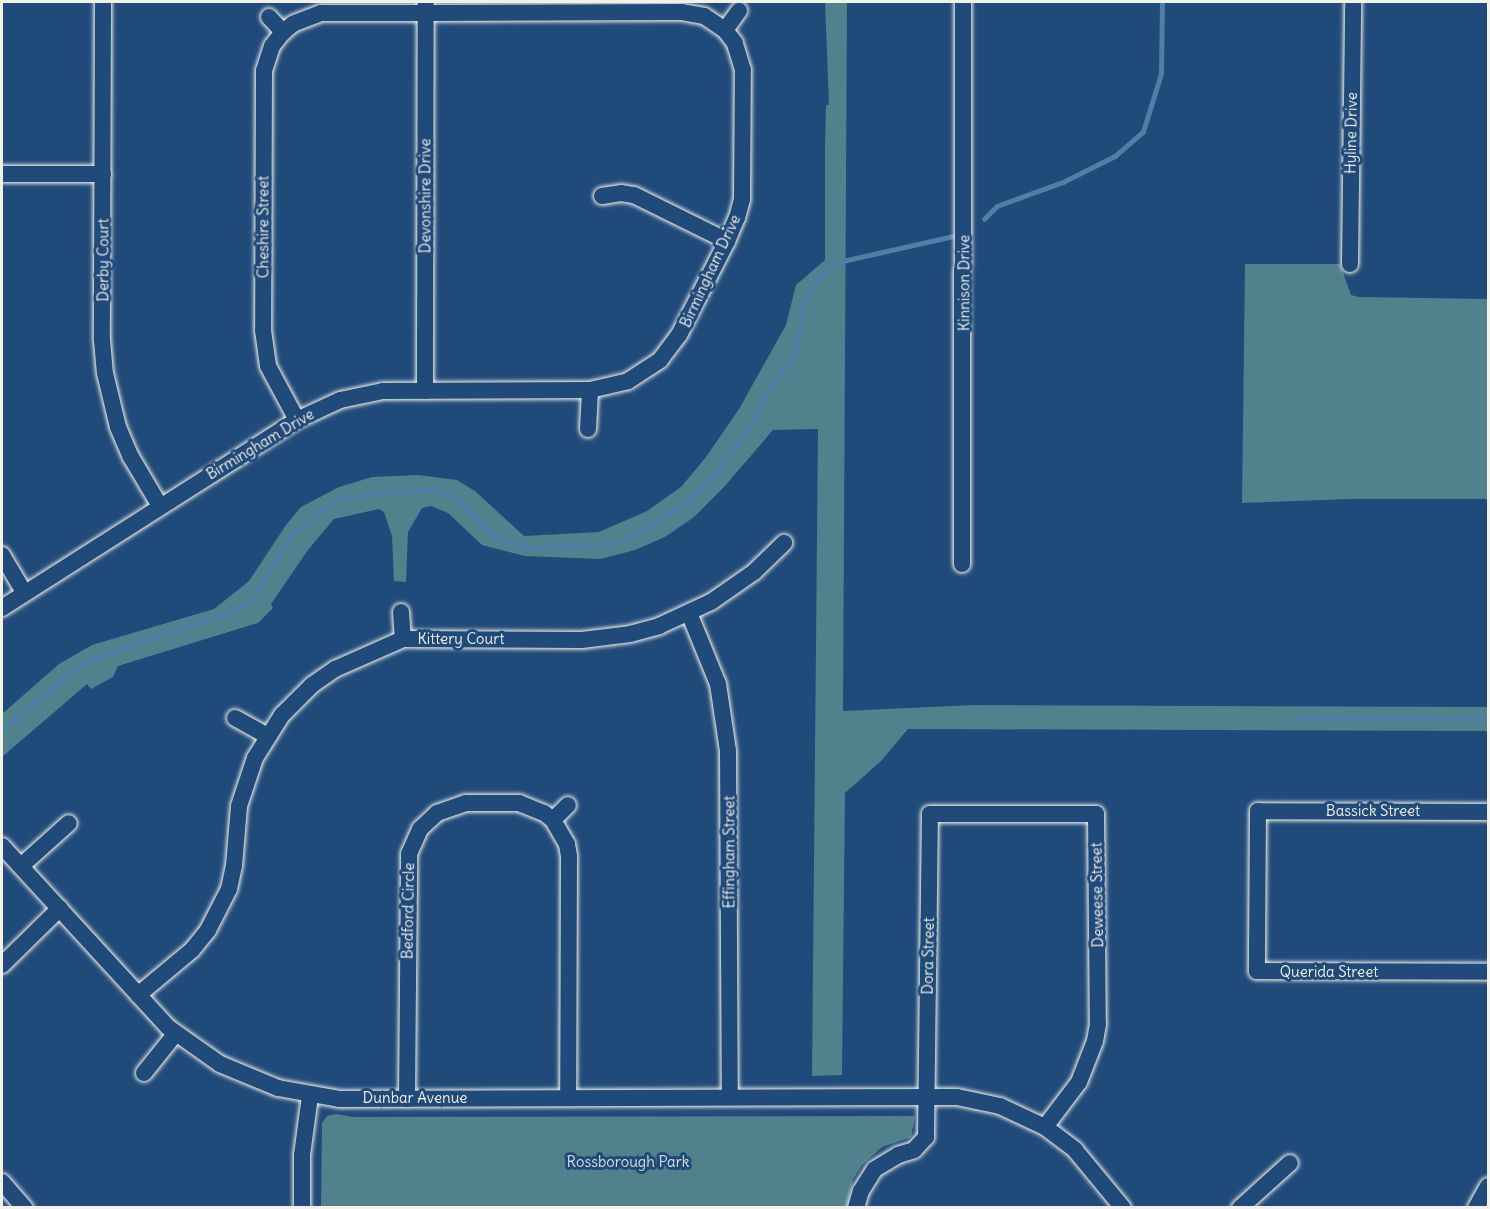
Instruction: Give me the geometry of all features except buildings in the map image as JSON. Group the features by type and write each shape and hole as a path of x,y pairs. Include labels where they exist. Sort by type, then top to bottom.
{"street":[{"name":"Derby Court","path":"104,2 102,340 105,373 118,427 131,457 160,506"},
{"name":"Kinnison Drive","path":"962,564 963,2"},
{"name":"Hyline Drive","path":"1350,264 1353,2"},
{"path":"269,17 282,32 293,24 321,14 426,7 682,12 704,16 725,30 739,11"},
{"name":"Devonshire Drive","path":"425,391 426,7"},
{"name":"Birmingham Drive","path":"2,608 297,420 340,400 364,394 425,391 590,390 628,381 660,360 679,335 727,241 738,218 742,199 743,70 735,43 725,30"},
{"name":"Cheshire Street","path":"282,32 272,46 264,71 263,330 268,366 297,420"},
{"path":"2,174 103,174"},
{"path":"602,196 621,193 634,195 727,241"},
{"path":"588,429 590,390"},
{"name":"Kittery Court","path":"138,995 196,945 221,908 234,866 236,824 246,782 267,736 282,715 312,685 357,657 403,639 598,639 630,634 689,613 729,591 784,543"},
{"path":"2,555 24,592"},
{"path":"401,612 403,639"},
{"name":"Effingham Street","path":"689,613 718,684 725,717 728,751 730,1097"},
{"path":"235,718 267,736"},
{"name":"Bedford Circle","path":"406,1099 408,867 413,841 420,829 437,813 466,803 519,803 533,807 553,820"},
{"path":"568,805 553,820 562,832 569,856 568,1098"},
{"name":"Bassick Street","path":"1258,811 1488,812"},
{"name":"Querida Street","path":"1258,811 1257,971 1488,972"},
{"name":"Dora Street","path":"926,1098 930,814"},
{"name":"Deweese Street","path":"930,814 1096,814 1098,1024 1095,1041 1079,1082 1045,1127"},
{"path":"21,866 69,823"},
{"name":"Dunbar Avenue","path":"2,846 138,995 176,1033 196,1049 246,1077 278,1088 310,1095 406,1099 730,1097 926,1098 981,1101 1022,1114 1045,1127 1075,1150 1124,1208"},
{"path":"2,965 60,908"},
{"path":"144,1072 176,1033"},
{"path":"302,1208 302,1155 310,1095"},
{"path":"856,1208 861,1191 875,1169 898,1155 914,1150 926,1137 926,1098"},
{"path":"1240,1208 1290,1163"},
{"path":"2,1182 25,1208"},
{"path":"1476,1208 1488,1186"}],"green space":[{"path":"825,2 847,2 843,711 973,705 1488,707 1488,731 908,729 881,761 845,793 842,1075 812,1076 818,429 773,430 724,487 694,517 665,537 635,550 600,559 525,556 482,545 448,513 431,506 422,508 408,532 406,582 394,581 392,536 384,512 379,509 334,519 308,550 271,604 273,608 258,623 118,666 113,677 91,689 87,684 2,757 2,714 59,664 92,645 214,609 249,581 286,525 301,507 339,487 372,477 418,475 457,480 475,491 524,536 599,532 647,511 681,487 706,457 739,409 786,325 796,285 825,260 826,105 829,105"},
{"path":"1245,264 1340,264 1351,295 1359,297 1488,299 1488,499 1348,499 1242,503"},
{"name":"Rossborough Park","path":"336,1114 354,1117 915,1116 911,1137 882,1147 862,1165 853,1179 848,1207 321,1207 322,1123 327,1116"}],"waterway":[{"path":"984,219 997,206 1063,182 1115,156 1143,132 1161,74 1162,2"},
{"path":"2,729 82,664 151,637 231,613 253,598 292,534 338,499 382,492 434,490 458,499 494,536 528,548 619,543 687,503 714,475 747,432 769,388 792,359 799,336 802,306 811,286 838,262 953,236"},
{"path":"1296,718 1488,719"}]}
